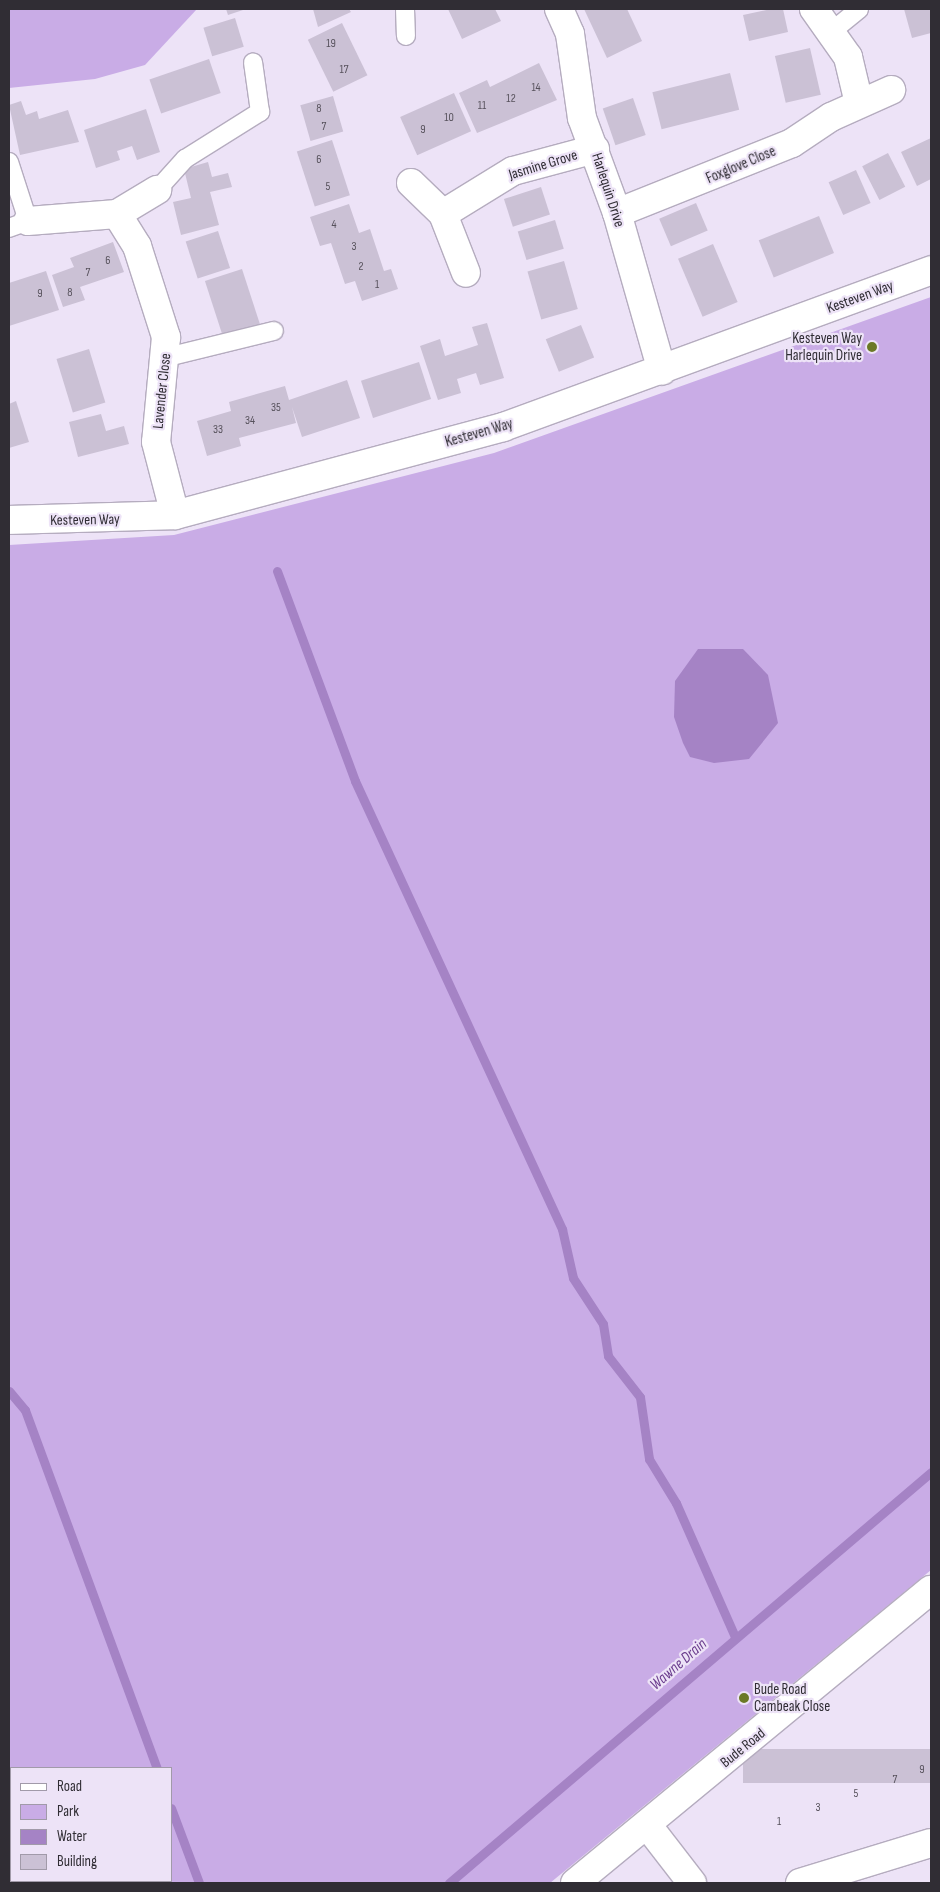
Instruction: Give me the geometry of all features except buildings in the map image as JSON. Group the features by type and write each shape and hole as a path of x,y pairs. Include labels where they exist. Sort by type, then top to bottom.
{"street":[{"name":"Harlequin Drive","path":"560,9 570,34 582,118 617,213 662,371"},
{"path":"814,9 848,57 858,103"},
{"name":"Foxglove Close","path":"617,213 792,143 858,103 892,90"},
{"name":"Jasmine Grove","path":"443,214 513,171 594,150"},
{"path":"411,183 443,214 466,273"},
{"path":"18,224 117,214 157,190"},
{"name":"Lavender Close","path":"117,214 137,246 166,337 167,357 156,442 175,515"},
{"name":"Kesteven Way","path":"9,520 175,515 503,427 662,371 931,270"},
{"name":"Bude Road","path":"575,1883 648,1826 931,1590"},
{"path":"648,1826 692,1883"},
{"path":"800,1883 931,1843"}],"lane":[{"path":"405,9 406,36"},
{"path":"831,32 859,9"},
{"path":"157,190 185,159 260,112 253,62"},
{"path":"9,162 18,224"},
{"path":"167,357 274,331"}],"green space":[{"path":"9,9 197,9 145,65 95,79 9,88"},
{"path":"931,297 931,1570 550,1883 9,1883 9,545 174,535 494,453"}],"water":[{"path":"698,649 743,649 768,675 778,723 749,759 714,763 690,757 683,743 674,717 675,681"}],"waterway":[{"path":"277,571 355,781 562,1229 573,1278 603,1324 608,1356 640,1397 649,1459 676,1503 735,1637"},
{"path":"9,1391 25,1410 157,1767"},
{"name":"Wawne Drain","path":"449,1883 931,1472"},
{"path":"172,1811 199,1883"}],"place":[{"name":"Kesteven Way Harlequin Drive","path":"872,347"},
{"name":"Bude Road Cambeak Close","path":"744,1698"}]}
